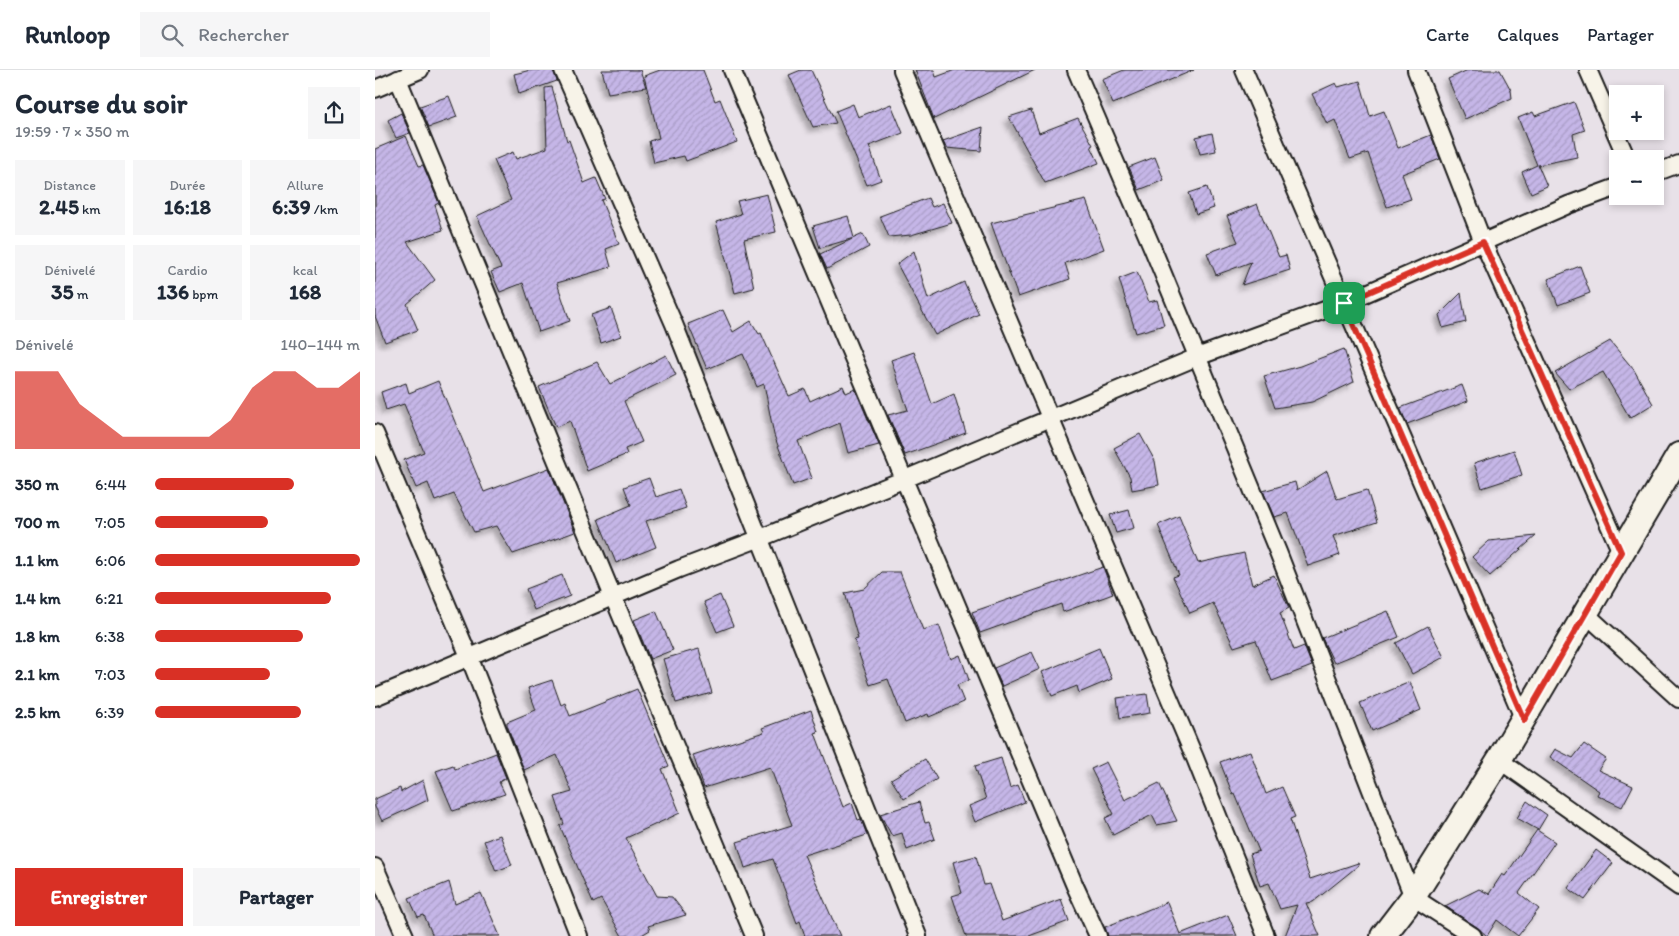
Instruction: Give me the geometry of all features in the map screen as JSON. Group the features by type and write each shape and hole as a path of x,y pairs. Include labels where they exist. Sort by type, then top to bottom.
{"street":[{"path":"375,88 420,70"},
{"path":"563,70 674,324 758,540 918,936"},
{"path":"732,70 1075,886 1099,936"},
{"path":"903,70 1195,758 1266,936"},
{"path":"1076,70 1321,659 1413,897 1473,936"},
{"path":"1244,70 1524,720"},
{"path":"1416,70 1483,242 1621,552"},
{"path":"1587,70 1623,150"},
{"path":"398,79 754,936"},
{"path":"1664,170 1679,164"},
{"path":"375,697 614,598 679,569 758,540 1197,357 1344,303 1569,205 1609,190"},
{"path":"375,433 469,659 579,936"},
{"path":"1381,935 1413,897 1524,720 1679,455"},
{"path":"1586,614 1679,699"},
{"path":"1499,760 1679,887"},
{"path":"375,867 405,936"}],"building":[{"path":"531,70 553,70 557,81 519,94 514,74"},
{"path":"602,70 640,70 646,87 608,93"},
{"path":"660,70 703,70 715,101 720,99 737,142 686,161 684,156 654,163 649,141 659,138 644,76"},
{"path":"801,70 811,70 836,123 813,127 789,75"},
{"path":"915,70 934,70 936,77 955,70 1035,70 934,119"},
{"path":"1124,70 1194,70 1113,104 1102,79"},
{"path":"1468,70 1500,70 1511,90 1512,98 1465,119 1448,79"},
{"path":"1360,81 1370,116 1384,111 1398,148 1431,135 1440,159 1402,174 1411,199 1387,207 1368,153 1350,159 1335,120 1327,124 1312,94 1336,83 1338,87"},
{"path":"552,87 567,141 569,140 584,183 596,178 605,199 601,200 619,244 606,249 611,267 557,283 570,321 539,332 523,283 500,292 491,272 501,268 477,216 511,200 494,160 513,152 516,159 547,148 545,88"},
{"path":"449,96 457,117 429,127 420,106"},
{"path":"1574,102 1585,130 1573,134 1577,157 1538,165 1547,186 1531,193 1522,172 1537,165 1518,118 1533,112 1535,116"},
{"path":"853,104 858,117 891,104 903,133 869,146 881,180 867,185 836,111"},
{"path":"1031,110 1039,133 1078,118 1093,145 1091,146 1099,163 1045,183 1009,117"},
{"path":"401,113 410,133 396,138 388,120"},
{"path":"983,127 981,151 946,148 943,141"},
{"path":"1212,133 1216,151 1200,154 1196,137"},
{"path":"406,136 419,166 423,165 439,203 435,205 443,230 407,242 435,280 407,304 418,330 385,342 375,316 375,149"},
{"path":"1155,157 1164,180 1139,190 1129,167"},
{"path":"1207,187 1214,208 1196,214 1189,193"},
{"path":"767,194 776,232 744,239 754,288 735,293 716,222 741,214 737,201"},
{"path":"928,198 932,207 943,203 952,223 911,235 889,237 880,216"},
{"path":"1086,200 1104,249 1065,263 1070,279 1018,297 991,223"},
{"path":"1257,204 1279,257 1286,255 1290,270 1242,285 1251,262 1216,275 1207,253 1238,242 1227,216"},
{"path":"848,216 854,238 820,248 813,226"},
{"path":"863,234 869,247 827,269 820,254"},
{"path":"914,251 928,299 964,282 979,314 935,335 897,264"},
{"path":"1580,266 1590,293 1558,305 1548,279"},
{"path":"1137,272 1149,302 1157,300 1164,325 1136,333 1119,279"},
{"path":"1461,293 1466,322 1443,328 1439,315"},
{"path":"611,308 621,336 601,343 591,315"},
{"path":"723,310 733,332 751,321 759,334 761,333 789,396 805,389 810,401 843,386 846,393 855,389 879,445 848,453 840,423 798,441 812,478 793,485 774,435 764,384 757,387 743,354 707,369 688,324"},
{"path":"1610,341 1634,370 1653,404 1630,418 1603,372 1569,389 1555,373"},
{"path":"1344,349 1354,382 1312,402 1275,408 1264,376 1300,366"},
{"path":"914,352 932,404 954,394 966,433 905,455 888,415 908,410 891,360"},
{"path":"666,355 676,375 624,401 642,442 625,449 627,454 587,471 570,421 556,427 539,387 597,362 610,384"},
{"path":"438,381 484,492 549,468 575,532 513,554 496,526 474,532 454,494 435,501 428,483 416,488 404,460 424,452 404,404 386,410 381,392 406,383 409,393"},
{"path":"1462,385 1468,401 1407,424 1400,408"},
{"path":"1140,434 1155,461 1159,485 1132,490 1130,477 1114,448"},
{"path":"1514,450 1522,475 1482,488 1474,463"},
{"path":"1327,471 1337,499 1367,490 1377,522 1333,536 1340,555 1308,566 1288,513 1274,517 1263,491 1295,482 1297,490"},
{"path":"649,478 656,497 679,489 686,508 646,521 656,547 616,563 598,519 631,505 624,487"},
{"path":"1129,510 1134,528 1116,533 1110,515"},
{"path":"1179,516 1198,563 1244,553 1252,585 1274,575 1289,608 1280,613 1294,650 1304,646 1312,666 1272,681 1256,640 1234,647 1213,603 1190,613 1173,577 1179,575 1158,525"},
{"path":"1536,536 1490,576 1472,557 1489,541"},
{"path":"1103,567 1113,594 1063,612 1061,604 980,633 972,612"},
{"path":"882,572 900,572 923,630 939,625 951,659 960,655 969,680 957,685 964,702 929,717 928,714 905,723 888,679 870,685 854,640 858,639 845,593 864,589"},
{"path":"562,575 570,596 534,610 526,589"},
{"path":"720,595 733,626 717,632 704,602"},
{"path":"656,611 673,650 650,659 634,620"},
{"path":"1388,611 1399,637 1334,663 1322,638"},
{"path":"1428,626 1444,657 1412,674 1396,643"},
{"path":"1099,648 1112,679 1079,693 1077,686 1052,696 1042,672"},
{"path":"699,649 712,693 676,703 663,659"},
{"path":"1032,652 1040,669 1002,686 994,668"},
{"path":"552,680 561,705 565,703 570,716 637,689 669,766 662,769 680,813 626,838 657,896 672,897 686,915 648,926 650,930 640,936 622,936 601,899 593,903 560,826 564,824 555,797 572,792 557,755 524,770 507,725 507,722 536,710 528,688"},
{"path":"1410,682 1421,710 1372,731 1360,703"},
{"path":"1147,694 1150,713 1120,718 1117,698"},
{"path":"811,710 818,732 815,733 843,807 852,803 858,820 861,819 867,835 804,855 840,936 805,936 800,921 797,923 773,859 745,868 737,842 792,825 770,767 704,788 693,755 764,732 762,728"},
{"path":"1584,744 1606,759 1598,770 1633,786 1622,807 1597,795 1599,791 1550,757 1555,749 1573,758"},
{"path":"1250,751 1266,794 1282,787 1295,817 1290,819 1310,879 1358,863 1359,865 1313,902 1306,903 1320,936 1285,936 1297,905 1280,909 1269,883 1260,886 1250,854 1259,851 1220,762"},
{"path":"496,753 506,778 499,782 505,794 453,811 436,771 453,765 455,769"},
{"path":"1001,758 1010,788 1018,785 1025,802 975,822 969,806 986,799 975,766"},
{"path":"925,759 937,779 904,799 891,779"},
{"path":"1106,762 1125,800 1159,783 1177,821 1157,825 1152,815 1113,835 1105,818 1114,814 1091,769"},
{"path":"423,780 428,800 382,821 375,807 375,799 400,788 401,792"},
{"path":"1527,801 1547,815 1538,830 1517,818"},
{"path":"919,802 925,823 929,822 935,839 907,850 902,833 892,836 880,814"},
{"path":"1537,830 1555,842 1519,893 1539,909 1518,936 1497,920 1487,936 1445,906 1479,889 1489,894 1502,874 1505,876"},
{"path":"500,835 512,865 496,871 484,841"},
{"path":"1596,850 1613,863 1585,900 1568,888"},
{"path":"976,856 984,885 989,884 1002,921 1061,899 1069,921 1029,936 966,936 952,896 962,893 953,862"},
{"path":"449,882 455,904 481,893 500,936 433,936 424,915 418,917 409,898"},
{"path":"1167,902 1180,934 1228,915 1237,936 1108,936 1105,927"}],"route":[{"path":"1483,242 1621,552 1524,720 1478,618 1344,303 1483,242"}]}
